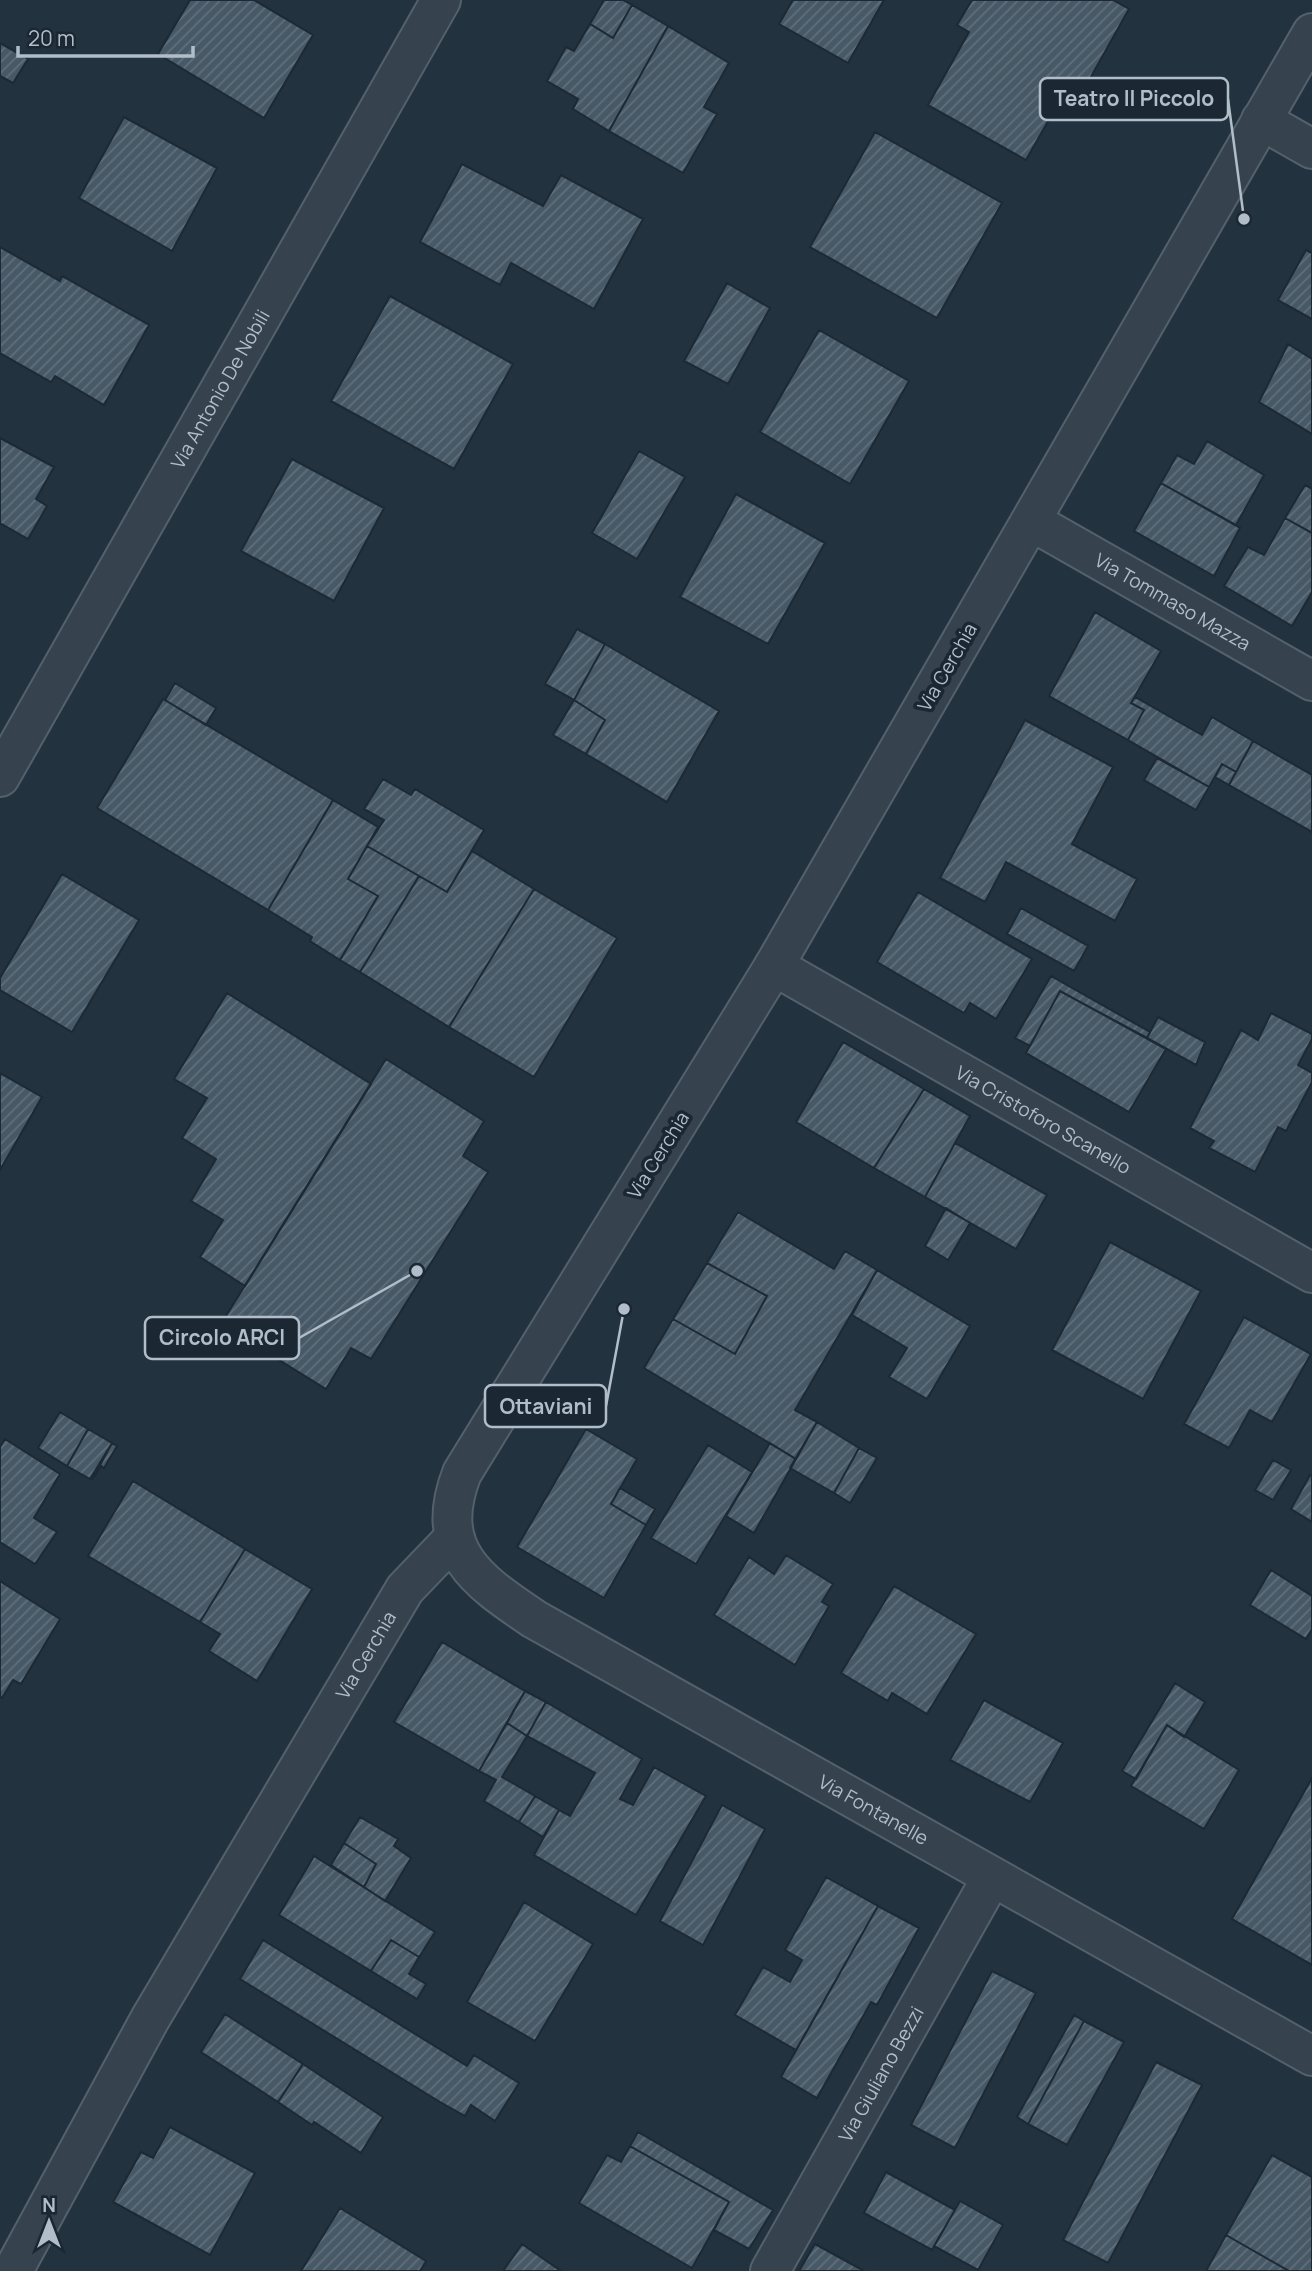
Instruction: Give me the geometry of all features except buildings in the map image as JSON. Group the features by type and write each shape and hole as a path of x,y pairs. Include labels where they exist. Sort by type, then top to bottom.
{"street":[{"name":"Via Antonio De Nobili","path":"0,777 441,0"},
{"name":"Via Cerchia","path":"13,2271 150,2019 405,1589 454,1538 451,1520 453,1497 462,1474 774,965 1312,33"},
{"path":"1261,120 1312,149"},
{"name":"Via Tommaso Mazza","path":"1031,522 1312,681"},
{"name":"Via Cristoforo Scanello","path":"774,965 1312,1273"},
{"name":"Via Fontanelle","path":"454,1538 475,1574 534,1619 1312,2056"},
{"name":"Via Giuliano Bezzi","path":"770,2271 992,1877"}],"place":[{"name":"Teatro Il Piccolo","path":"1244,219"},
{"name":"Circolo ARCI","path":"417,1271"},
{"name":"Ottaviani","path":"624,1309"}]}
